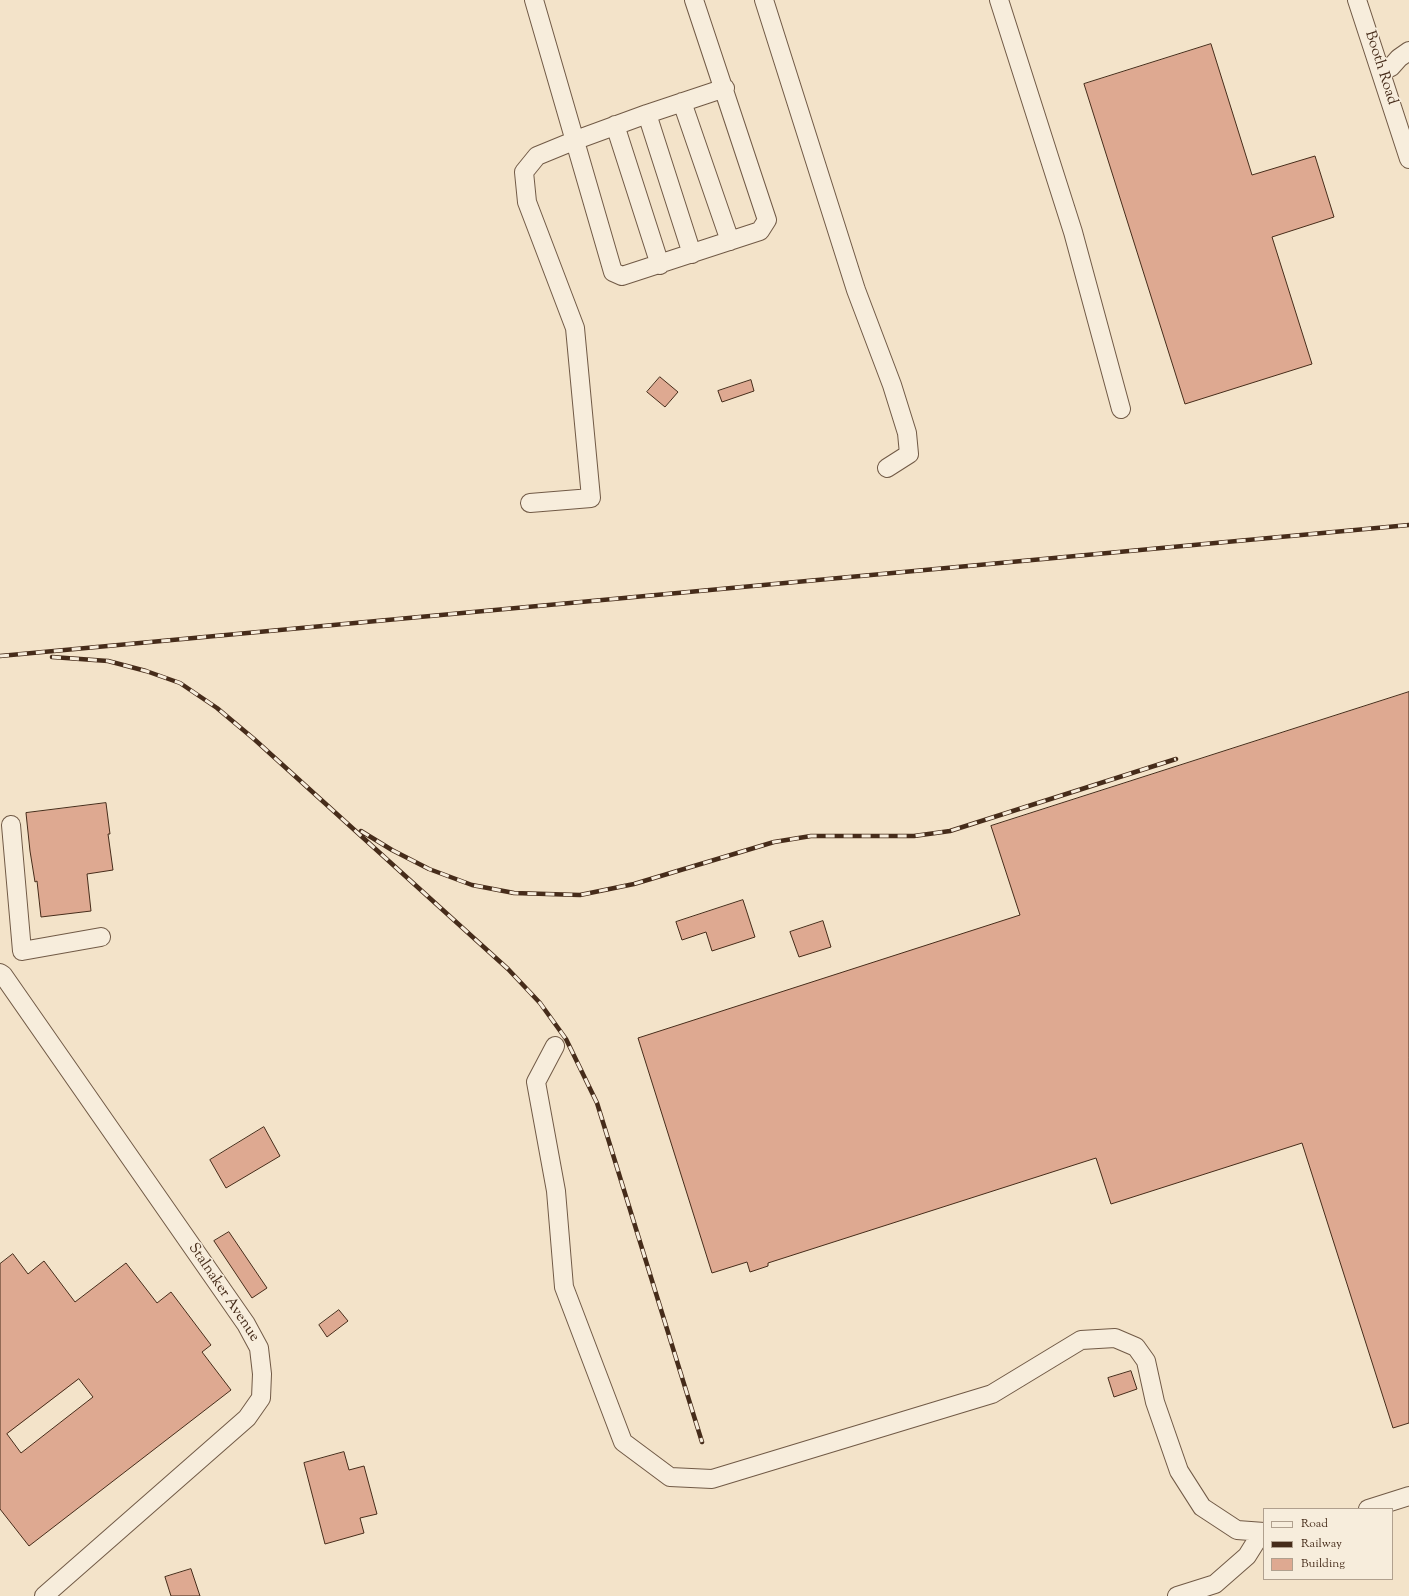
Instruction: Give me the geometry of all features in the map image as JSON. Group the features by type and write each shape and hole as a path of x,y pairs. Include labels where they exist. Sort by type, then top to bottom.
{"street":[{"path":"534,0 576,140 613,272 622,276 660,265 760,231 767,220 725,88 694,0"},
{"path":"764,0 856,290 892,385 907,433 909,454 887,468"},
{"path":"999,0 1073,232 1122,409"},
{"name":"Booth Road","path":"1357,0 1409,159"},
{"path":"1381,72 1391,67 1399,58 1409,51"},
{"path":"530,503 591,498 574,328 527,202 524,172 537,156 615,125 725,88"},
{"path":"682,102 730,241"},
{"path":"647,114 692,254"},
{"path":"615,125 660,265"},
{"path":"11,824 22,951"},
{"path":"2,974 22,951 101,936"},
{"name":"Stalnaker Avenue","path":"2,974 246,1324 259,1348 262,1374 261,1398 247,1418 44,1596"},
{"path":"555,1046 536,1082 556,1191 564,1287 623,1442 670,1478 712,1479 992,1394 1081,1340 1114,1338 1136,1347 1146,1361 1155,1402 1179,1471 1202,1507 1237,1530 1263,1532 1247,1556 1215,1584 1177,1596"},
{"path":"1371,1508 1409,1496"}],"building":[{"path":"1211,44 1252,175 1315,156 1334,217 1272,237 1312,364 1185,404 1084,84"},
{"path":"660,377 678,392 665,407 647,392"},
{"path":"751,380 754,391 722,402 718,391"},
{"path":"1409,692 1409,1423 1393,1428 1302,1143 1111,1204 1096,1158 768,1263 768,1266 750,1272 747,1262 712,1273 638,1038 1020,915 991,826"},
{"path":"106,803 110,834 108,834 113,870 87,874 91,911 41,917 37,881 35,882 30,851 26,813"},
{"path":"743,900 755,937 712,951 706,932 682,940 676,922"},
{"path":"823,921 831,947 799,957 790,932"},
{"path":"264,1127 280,1156 226,1188 210,1160"},
{"path":"229,1232 267,1288 252,1298 214,1241"},
{"path":"13,1254 28,1274 44,1261 75,1302 126,1263 157,1303 171,1292 211,1345 202,1352 231,1390 29,1546 0,1509 0,1264","holes":["79,1379 93,1397 21,1453 7,1434"]},
{"path":"339,1310 348,1321 327,1337 319,1325"},
{"path":"1131,1371 1137,1389 1114,1397 1108,1378"},
{"path":"344,1452 349,1470 364,1466 377,1514 360,1518 364,1533 325,1544 304,1463"},
{"path":"191,1569 200,1596 171,1596 165,1577"}],"railway":[{"path":"0,656 1409,525"},
{"path":"52,657 108,661 146,671 180,683 217,708 254,739 508,969 540,1003 566,1039 597,1103 702,1442"},
{"path":"361,831 392,850 429,869 472,885 514,893 580,895 634,884 774,842 811,836 914,836 950,831 1176,759"}]}
